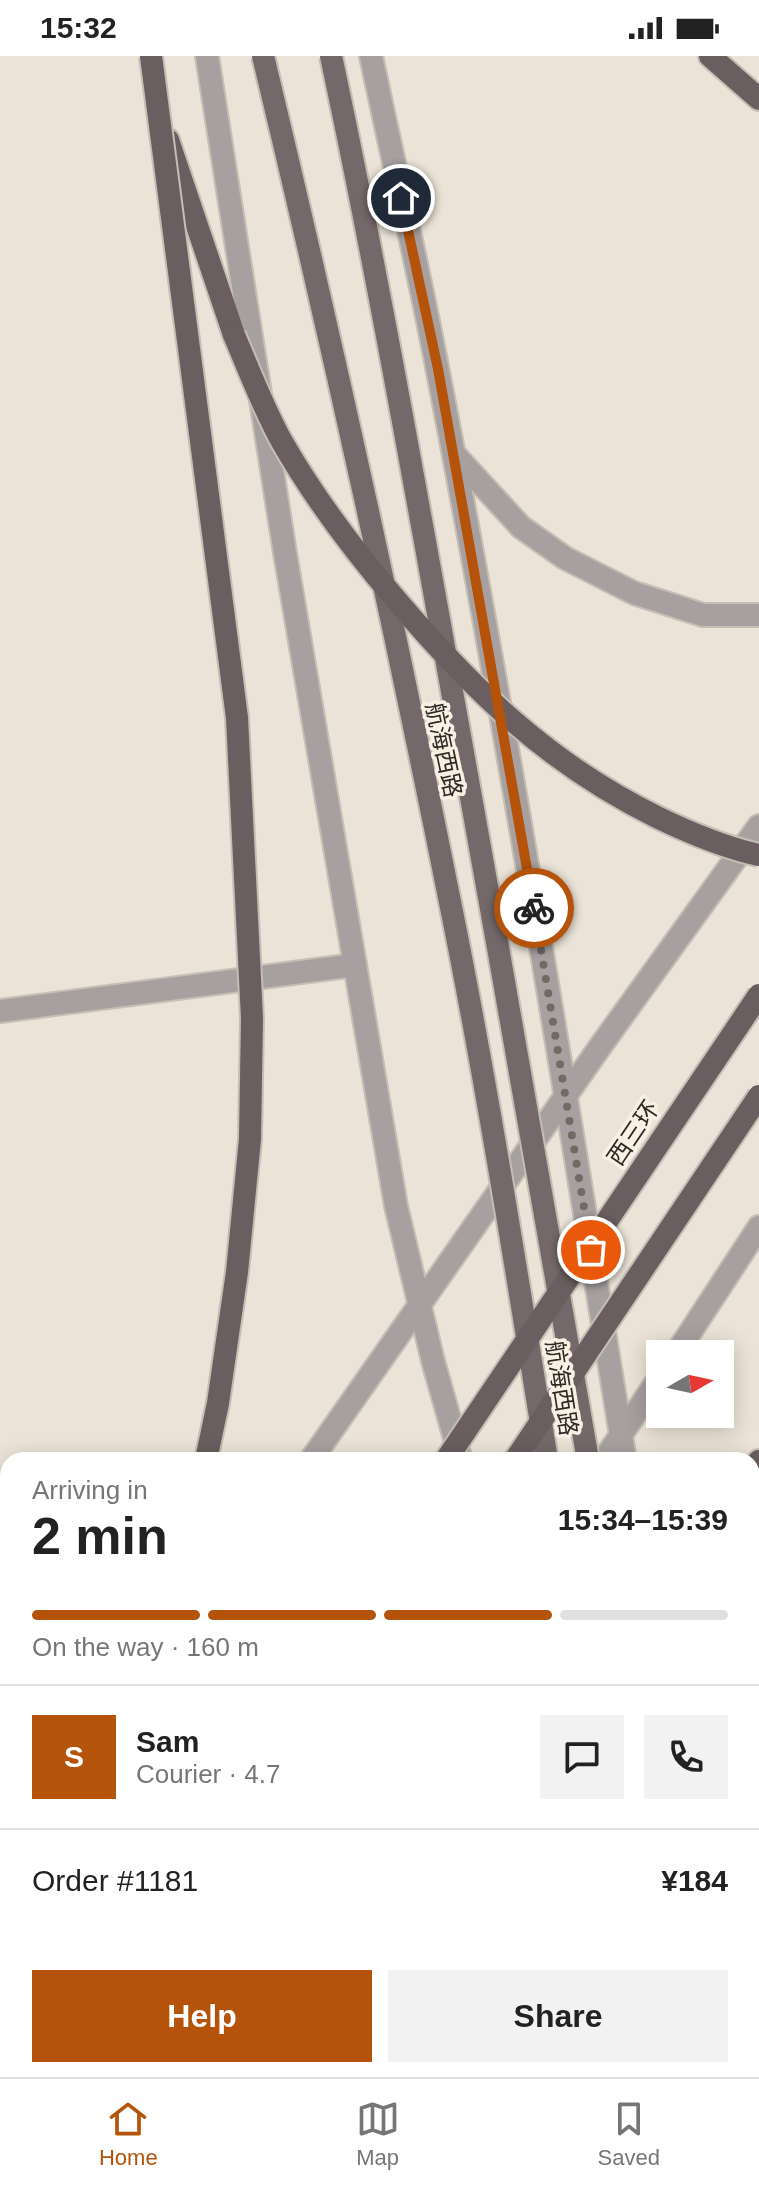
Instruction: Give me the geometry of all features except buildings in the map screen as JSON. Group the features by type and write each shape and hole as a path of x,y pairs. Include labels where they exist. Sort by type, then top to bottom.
{"highway":[{"path":"151,56 237,718 252,1018 250,1139 239,1257 218,1403 208,1452"},
{"path":"710,56 759,99"},
{"path":"158,112 239,348 281,439 357,554 492,704 536,743 632,805 698,837 759,855"},
{"name":"西三环","path":"451,1452 759,995"},
{"path":"520,1452 759,1096"}],"main road":[{"name":"航海西路","path":"263,56 320,293 451,908 546,1452"},
{"name":"航海西路","path":"331,56 359,186 411,465 587,1452"}],"street":[{"path":"207,56 285,553 396,1206 419,1306 459,1452"},
{"path":"371,56 454,454 624,1452"},
{"path":"454,454 521,527 565,558 634,593 703,615 759,615"},
{"path":"317,1452 565,1096 759,826"},
{"path":"0,1011 355,965"},
{"path":"685,1340 759,1227"},
{"path":"609,1452 646,1398"}],"way so far":[{"path":"534,908 591,1250"}],"route":[{"path":"401,198 438,369 534,908"}]}
